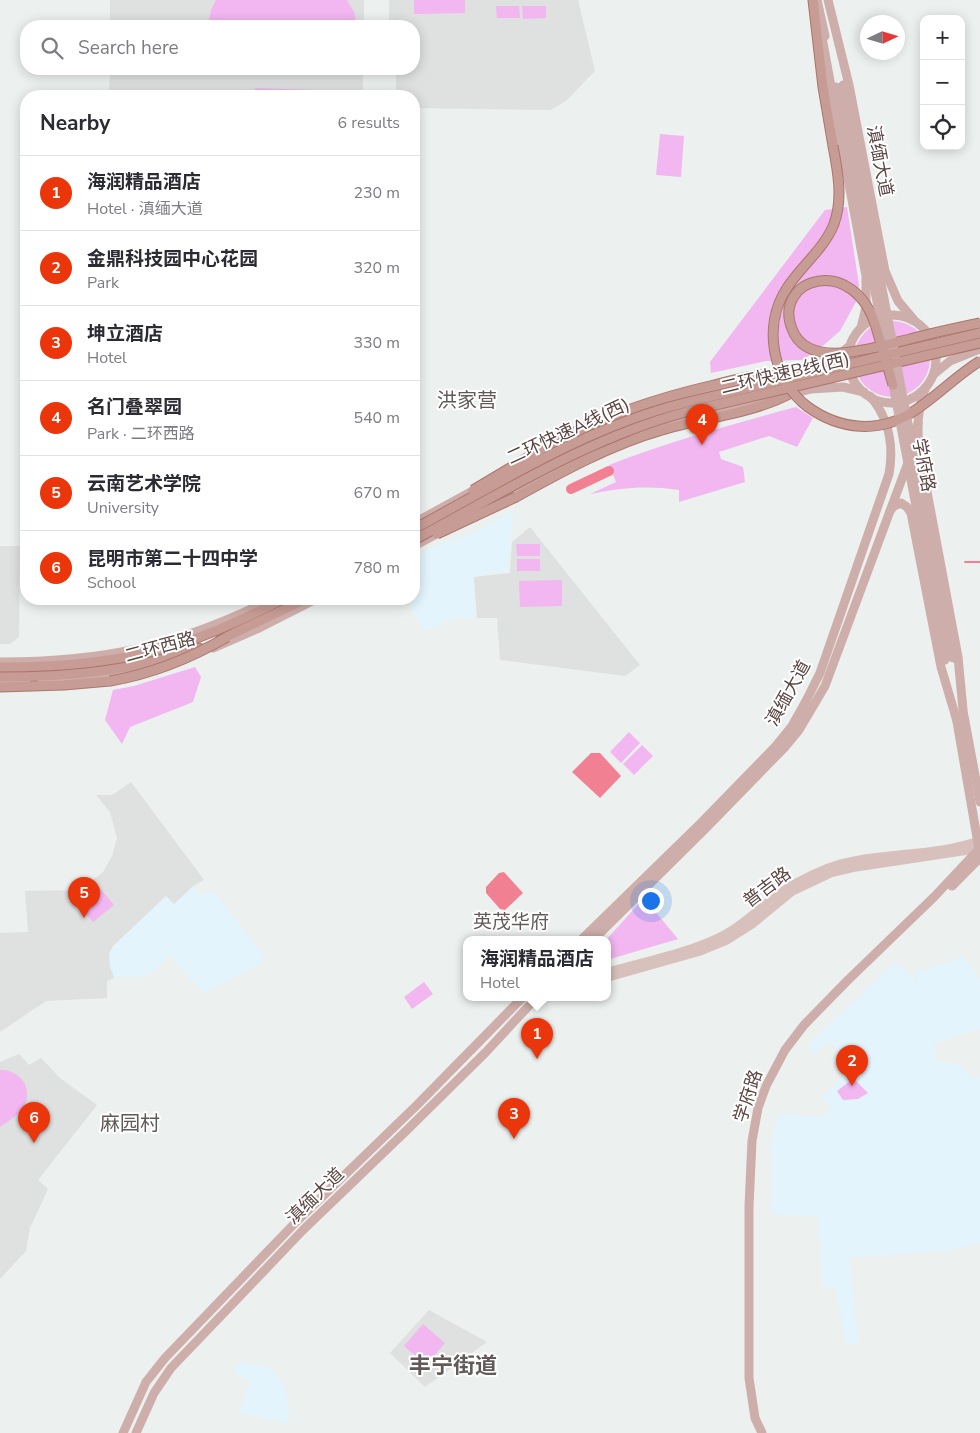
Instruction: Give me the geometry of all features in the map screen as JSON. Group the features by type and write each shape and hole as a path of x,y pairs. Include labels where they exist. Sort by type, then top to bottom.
{"highway":[{"path":"815,0 822,79 839,191 834,225 823,244 785,291 778,307 774,334 776,356 782,375 788,387 802,402 828,419 851,426 865,427 879,426 909,415 980,361"},
{"path":"893,385 884,356 882,346 879,337 874,320 869,309 858,295 843,284 828,280 812,283 799,292 792,301 789,312 792,331 803,345 822,352 859,351 877,347 886,344 949,330 980,325"},
{"name":"二环快速A线(西)","path":"420,524 573,443 637,416 689,401 980,333"},
{"name":"二环快速B线(西)","path":"420,540 572,455 640,426 696,410 980,343"},
{"path":"420,523 552,442 574,431 634,407 707,387 754,376 786,373"},
{"path":"420,540 495,508 598,454 626,442 666,429 761,405 791,393"},
{"path":"0,667 81,664 148,653 204,636 271,605"},
{"path":"0,687 64,686 123,678 178,661 294,605"},
{"path":"0,677 63,675 120,669 179,655 227,637"}],"main road":[{"path":"815,0 840,86"},
{"name":"滇缅大道","path":"815,0 866,281 866,307 861,328"},
{"name":"滇缅大道","path":"827,0 840,86"},
{"name":"滇缅大道","path":"827,0 849,85 886,276 898,301 914,320"},
{"name":"学府路","path":"840,86 893,385 949,659"},
{"name":"学府路","path":"840,86 949,659 980,802"},
{"path":"866,281 871,287 879,288 885,283 886,276"},
{"path":"420,540 569,462 624,437 678,420 791,393 834,386 851,388 882,401 900,402 916,396 925,389 934,374 936,350 924,328 914,320 896,314 883,315 871,320 861,328 851,345 848,358 850,371 856,383 867,394"},
{"path":"924,328 952,330 980,325"},
{"path":"420,524 566,441 616,418 663,403 828,361 851,345"},
{"path":"934,374 950,362 980,349"},
{"path":"786,373 791,375 795,381 795,388 791,393"},
{"name":"学府路","path":"762,1433 755,1418 749,1378 749,1206 752,1141 758,1108 766,1086 785,1050 804,1025 934,897 979,847 961,720 960,663 919,450 918,423 920,404 925,389"},
{"name":"滇缅大道","path":"585,936 701,823 775,747 792,726 806,701 820,673 889,474 892,452 889,432 879,409 867,394"},
{"name":"滇缅大道","path":"598,936 706,828 784,748 799,730 825,686 909,459 918,423"},
{"path":"889,511 895,505 904,504 910,510 941,667 961,720"},
{"path":"914,526 915,521 921,517 928,517 932,521"},
{"name":"二环西路","path":"0,662 74,659 113,655 146,648 202,631 259,605"},
{"name":"二环西路","path":"0,682 100,677 171,663 239,637 304,605"},
{"name":"普吉路","path":"611,971 697,946 723,935 749,919 771,899 791,885 829,868 852,862 957,847 979,847"},
{"path":"938,901 979,847"},
{"name":"普吉路","path":"611,977 699,952 726,941 753,924 792,892 832,873 979,847"},
{"name":"滇缅大道","path":"123,1433 146,1382 165,1358 296,1222 388,1134 520,1001"},
{"name":"滇缅大道","path":"136,1433 154,1393 171,1368 303,1230 414,1124 534,1001"},
{"path":"527,1009 537,1001"}],"shaded area":[{"path":"110,0 364,0 364,20 110,20"},
{"path":"216,0 347,0 354,12 356,20 209,20"},
{"path":"389,0 578,0 595,71 566,101 550,110 420,108 420,90 396,90 396,75 420,75 420,20 389,20"},
{"path":"414,0 465,0 465,13 414,14"},
{"path":"496,6 519,6 520,18 497,18"},
{"path":"522,6 546,6 546,18 523,19"},
{"path":"110,75 363,75 363,90 109,90"},
{"path":"255,88 313,90 255,90"},
{"path":"660,134 684,136 681,177 656,175"},
{"path":"847,207 859,285 857,300 840,331 818,350 802,360 766,361 711,373 710,362 825,210"},
{"path":"892,321 907,324 919,332 927,344 930,359 927,374 919,386 907,394 892,397 877,394 865,386 857,374 854,359 857,344 865,332 877,324"},
{"path":"796,407 813,418 797,447 769,436 719,452 721,459 743,467 745,482 679,502 679,490 667,488 634,488 590,494 616,482 609,465 725,426"},
{"path":"513,511 508,572 473,576 475,618 457,618 424,631 409,605 420,605 420,554 434,546 468,535"},
{"path":"530,527 640,665 625,676 500,660 497,618 477,618 474,577 510,573 512,542"},
{"path":"516,544 540,544 540,556 517,556"},
{"path":"0,546 20,546 19,637 10,644 0,644"},
{"path":"517,559 540,559 540,571 517,571"},
{"path":"562,580 562,606 520,607 519,581"},
{"path":"195,667 201,677 193,702 130,727 122,744 105,720 113,690 134,686"},
{"path":"629,732 640,743 621,763 610,752"},
{"path":"642,745 653,756 634,775 623,764"},
{"path":"591,753 600,753 621,776 600,798 572,772"},
{"path":"131,782 204,880 193,886 174,904 166,896 113,946 109,954 114,978 107,981 107,998 46,1001 0,1032 0,933 28,932 25,891 80,890 103,872 112,856 117,838 110,812 96,795 112,795"},
{"path":"504,872 523,893 505,910 500,909 486,893 486,887 499,873"},
{"path":"98,886 114,905 93,922 77,904"},
{"path":"193,886 202,896 213,890 264,956 260,964 204,993 170,955 147,977 122,976 114,978 109,954 113,946 166,895 174,904"},
{"path":"644,898 678,939 611,959 610,936"},
{"path":"964,957 980,979 980,1029 935,1043 922,1000 935,1046 937,1062 955,1063 974,1078 980,1078 980,1243 953,1250 849,1258 858,1343 846,1345 836,1287 823,1288 817,1216 771,1215 771,1145 778,1113 825,1117 831,1109 821,1098 853,1066 829,1041 816,1054 806,1047 896,961 913,977 918,986 914,973"},
{"path":"424,982 433,994 412,1009 404,997"},
{"path":"19,1054 29,1065 41,1058 60,1078 97,1105 38,1180 48,1189 30,1228 26,1251 0,1279 0,1062"},
{"path":"0,1070 19,1076 26,1086 27,1099 17,1115 0,1127"},
{"path":"855,1080 868,1093 858,1099 843,1100 837,1091 850,1081"},
{"path":"429,1310 487,1342 425,1387 390,1353"},
{"path":"423,1324 445,1343 426,1365 404,1346"},
{"path":"239,1362 267,1367 276,1374 285,1388 289,1410 287,1423 239,1413 251,1380 234,1374"}],"waterway":[{"path":"571,489 609,471"},
{"path":"965,562 980,562"}],"place":[{"name":"名门叠翠园","path":"702,445"},
{"name":"云南艺术学院","path":"84,918"},
{"name":"海润精品酒店","path":"537,1059"},
{"name":"金鼎科技园中心花园","path":"852,1086"},
{"name":"坤立酒店","path":"514,1139"},
{"name":"昆明市第二十四中学","path":"34,1143"}],"district":[{"name":"洪家营","path":"467,400"},
{"name":"英茂华府","path":"511,921"},
{"name":"麻园村","path":"130,1123"},
{"name":"丰宁街道","path":"453,1365"}]}
